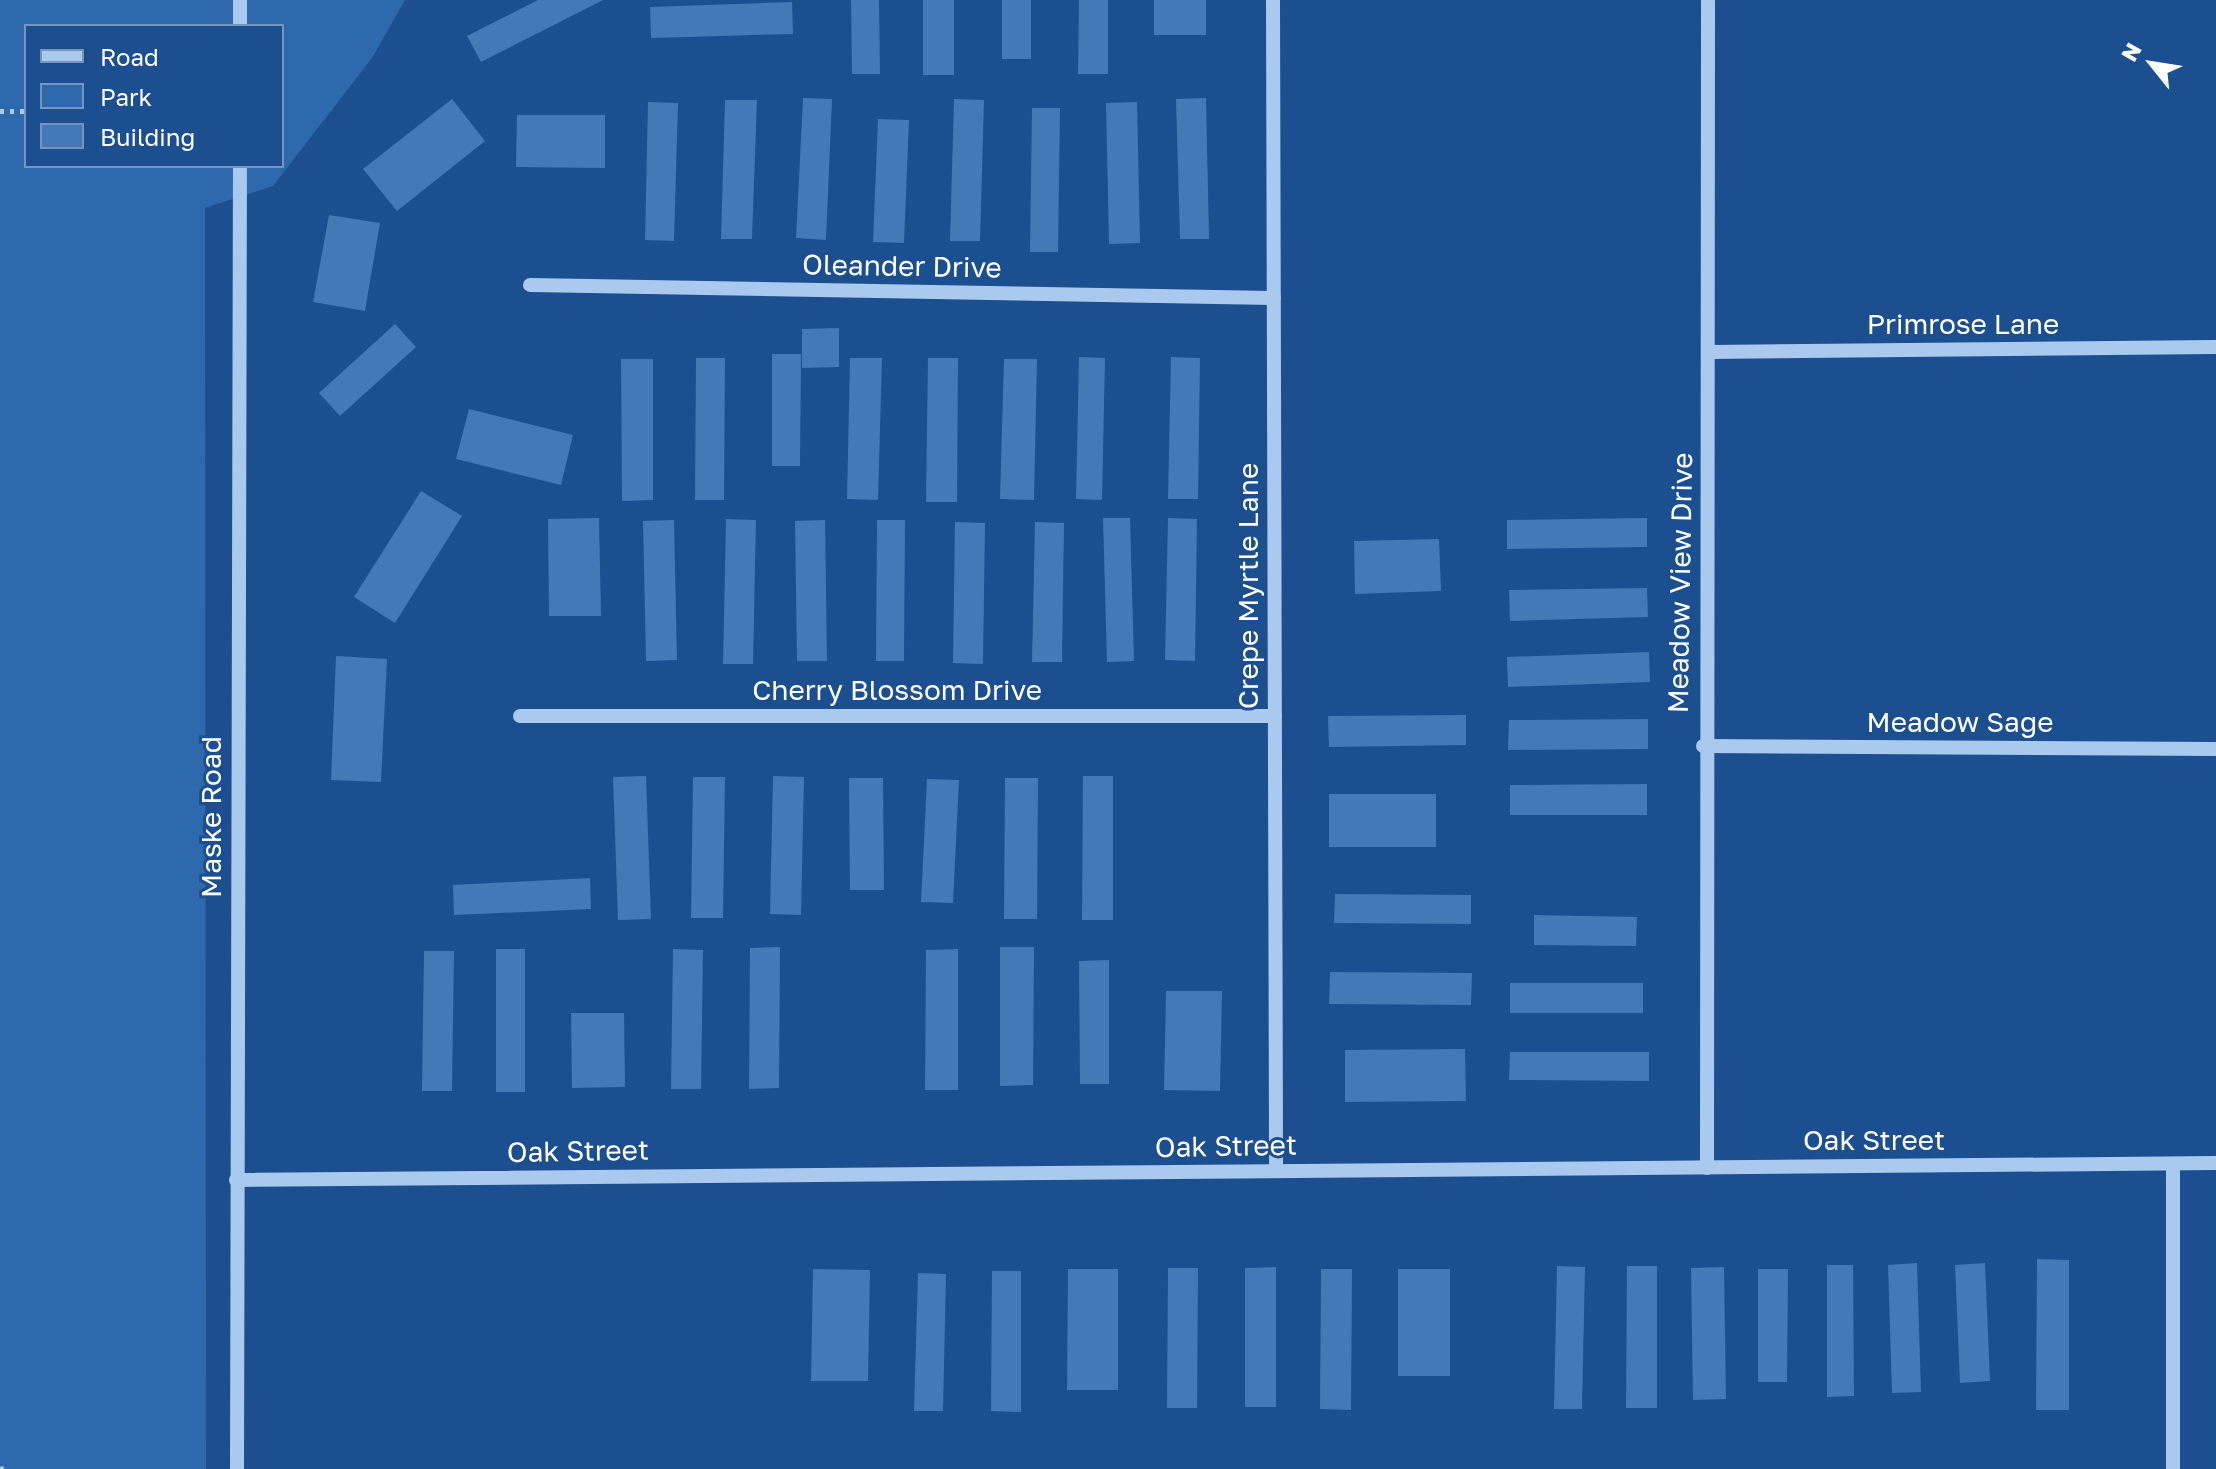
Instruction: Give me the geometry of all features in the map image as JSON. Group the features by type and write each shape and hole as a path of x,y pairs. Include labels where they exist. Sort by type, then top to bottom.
{"street":[{"path":"240,0 240,24"},
{"name":"Crepe Myrtle Lane","path":"1273,0 1276,1171"},
{"name":"Meadow View Drive","path":"1707,1168 1703,746 1711,352 1708,0"},
{"name":"Maske Road","path":"237,1469 240,168"},
{"name":"Oleander Drive","path":"530,285 1274,298"},
{"name":"Primrose Lane","path":"1711,352 2216,347"},
{"name":"Cherry Blossom Drive","path":"520,716 1275,716"},
{"name":"Meadow Sage","path":"1703,746 2216,749"},
{"name":"Oak Street","path":"236,1180 2216,1163"},
{"path":"2173,1164 2173,1469"}],"path":[{"path":"0,111 24,111"}],"green space":[{"path":"0,0 405,0 372,58 273,186 205,208 206,1469 0,1469"}],"building":[{"path":"538,0 603,0 481,62 467,36"},
{"path":"851,0 879,0 880,74 852,74"},
{"path":"923,0 954,0 954,75 923,75"},
{"path":"1002,0 1031,0 1031,59 1002,59"},
{"path":"1079,0 1108,0 1108,74 1078,74"},
{"path":"1154,0 1206,0 1206,35 1154,35"},
{"path":"792,2 793,34 651,38 650,7"},
{"path":"803,98 832,99 826,240 796,238"},
{"path":"1206,98 1209,239 1180,239 1176,99"},
{"path":"452,99 485,141 397,211 363,169"},
{"path":"954,99 984,100 980,241 950,241"},
{"path":"725,100 757,100 752,239 721,239"},
{"path":"648,102 678,103 674,241 645,240"},
{"path":"1137,102 1140,243 1109,244 1106,103"},
{"path":"1032,108 1060,108 1058,252 1030,252"},
{"path":"517,115 605,115 605,168 516,167"},
{"path":"878,119 909,120 904,243 873,242"},
{"path":"329,215 380,223 365,311 313,302"},
{"path":"395,324 416,347 340,416 319,393"},
{"path":"839,328 839,367 802,368 802,329"},
{"path":"772,354 801,354 800,466 772,466"},
{"path":"1079,357 1105,358 1102,500 1076,499"},
{"path":"1171,357 1200,358 1198,499 1168,499"},
{"path":"696,358 725,358 724,500 695,500"},
{"path":"850,358 882,358 878,500 847,499"},
{"path":"928,358 958,358 957,502 926,502"},
{"path":"621,359 653,359 653,500 622,501"},
{"path":"1004,359 1037,359 1034,500 1000,499"},
{"path":"469,409 573,435 561,485 456,459"},
{"path":"421,491 462,516 395,623 354,597"},
{"path":"599,518 601,616 549,616 548,519"},
{"path":"1103,518 1130,518 1134,661 1107,662"},
{"path":"1168,518 1197,519 1195,661 1165,660"},
{"path":"1647,518 1647,547 1507,549 1507,520"},
{"path":"726,519 756,520 753,664 723,664"},
{"path":"674,520 677,660 646,661 643,521"},
{"path":"825,520 827,661 797,661 795,521"},
{"path":"877,520 905,520 904,661 876,661"},
{"path":"955,522 985,523 983,664 953,663"},
{"path":"1035,522 1064,523 1062,662 1032,662"},
{"path":"1439,539 1441,591 1355,594 1354,541"},
{"path":"1647,588 1648,617 1510,621 1509,590"},
{"path":"1649,652 1650,682 1508,687 1507,657"},
{"path":"336,656 387,659 381,782 331,780"},
{"path":"1466,715 1466,745 1329,747 1328,716"},
{"path":"1648,719 1648,749 1508,750 1509,720"},
{"path":"646,776 651,919 618,920 613,777"},
{"path":"773,776 804,777 801,915 770,914"},
{"path":"1083,776 1113,776 1113,920 1082,920"},
{"path":"693,777 725,777 723,918 691,918"},
{"path":"849,778 883,778 884,890 850,890"},
{"path":"1005,778 1038,778 1037,919 1004,919"},
{"path":"927,779 959,780 953,903 921,902"},
{"path":"1647,784 1647,815 1510,815 1510,785"},
{"path":"1329,794 1436,794 1436,847 1329,847"},
{"path":"590,878 591,909 454,915 453,885"},
{"path":"1335,894 1471,895 1471,924 1334,923"},
{"path":"1534,915 1637,917 1636,946 1534,945"},
{"path":"780,947 779,1088 749,1089 750,948"},
{"path":"1000,947 1034,947 1033,1085 1000,1086"},
{"path":"496,949 525,949 525,1092 496,1092"},
{"path":"673,949 703,950 701,1089 671,1089"},
{"path":"958,949 958,1090 925,1090 926,950"},
{"path":"424,951 454,951 452,1091 422,1091"},
{"path":"1109,960 1109,1084 1080,1084 1079,961"},
{"path":"1330,972 1472,973 1471,1005 1329,1004"},
{"path":"1510,983 1643,983 1643,1013 1510,1013"},
{"path":"1166,991 1222,991 1220,1091 1164,1090"},
{"path":"571,1013 624,1013 625,1087 572,1088"},
{"path":"1465,1049 1466,1101 1345,1102 1345,1050"},
{"path":"1510,1052 1649,1052 1649,1081 1509,1080"},
{"path":"2037,1259 2069,1260 2069,1410 2036,1410"},
{"path":"1917,1263 1921,1392 1892,1393 1888,1265"},
{"path":"1985,1263 1990,1381 1960,1383 1955,1265"},
{"path":"1827,1265 1853,1265 1854,1396 1827,1397"},
{"path":"1557,1266 1585,1267 1582,1409 1554,1409"},
{"path":"1627,1266 1657,1266 1657,1408 1626,1408"},
{"path":"1276,1267 1276,1407 1245,1407 1245,1268"},
{"path":"1724,1267 1726,1399 1693,1400 1691,1268"},
{"path":"1168,1268 1198,1268 1197,1408 1167,1408"},
{"path":"813,1269 870,1270 868,1381 811,1381"},
{"path":"1068,1269 1118,1269 1118,1390 1067,1390"},
{"path":"1321,1269 1352,1269 1351,1410 1320,1409"},
{"path":"1398,1269 1450,1269 1450,1376 1398,1376"},
{"path":"1758,1269 1788,1269 1787,1382 1758,1382"},
{"path":"992,1271 1021,1271 1021,1412 991,1411"},
{"path":"918,1273 946,1274 943,1411 914,1411"}]}
